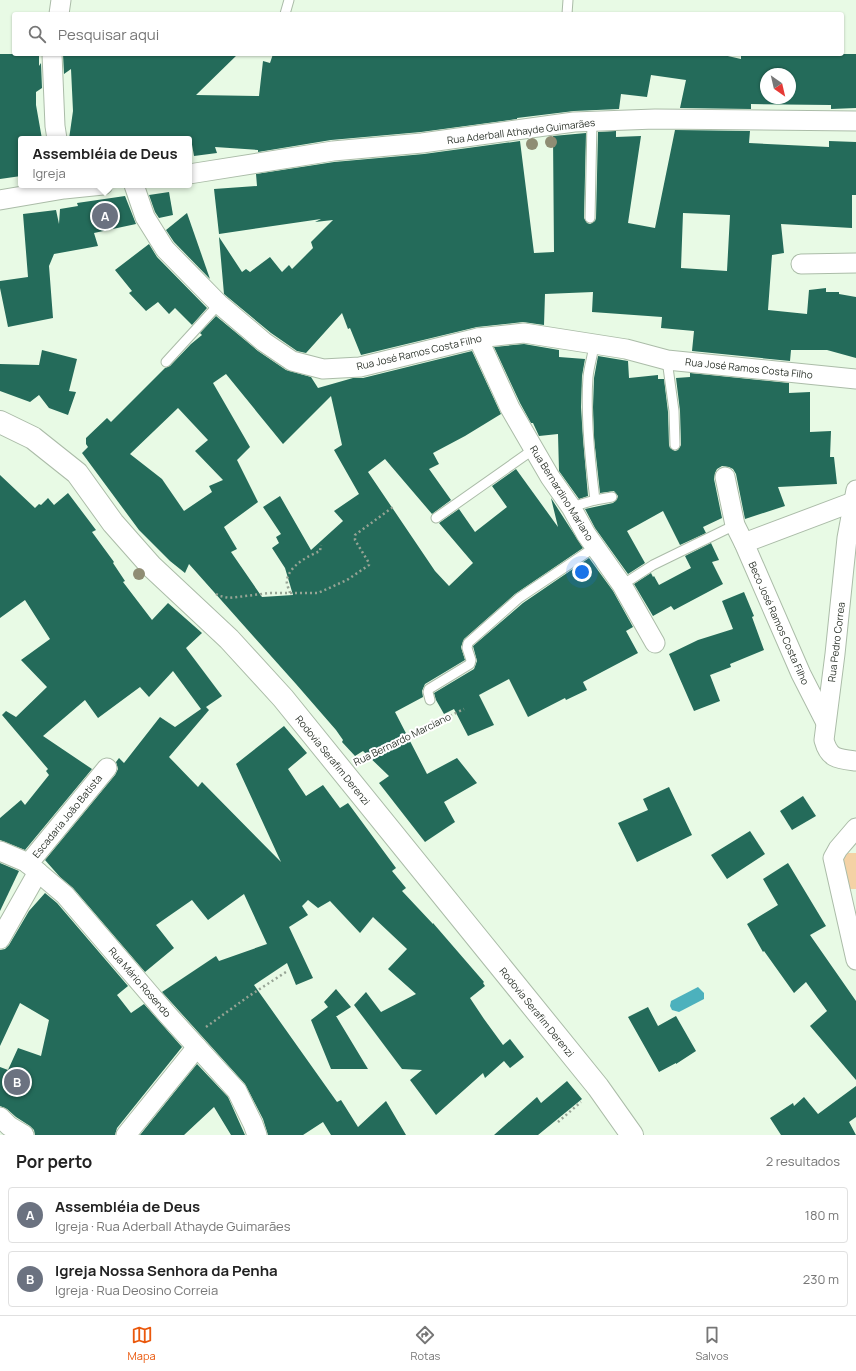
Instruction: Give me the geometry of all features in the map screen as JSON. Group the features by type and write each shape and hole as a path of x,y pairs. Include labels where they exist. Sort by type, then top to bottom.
{"main road":[{"name":"Rodovia Serafim Derenzi","path":"0,422 33,438 77,473 113,523 151,566 229,639 283,698 598,1087 632,1135"}],"street":[{"path":"59,12 61,0"},
{"path":"52,56 57,136"},
{"name":"Rua Aderball Athayde Guimarães","path":"192,174 333,151 422,143 574,122 718,118 856,121"},
{"path":"0,200 59,188"},
{"name":"Rua José Ramos Costa Filho","path":"135,188 145,217 164,249 219,304 264,342 292,361 323,369 360,367 478,338 524,333 626,349 667,360 856,379"},
{"path":"801,264 856,263"},
{"name":"Rua Bernardino Mariano","path":"478,338 510,408 550,477 595,547 622,585 655,643"},
{"name":"Beco José Ramos Costa Filho","path":"725,477 735,525 800,674 825,721"},
{"name":"Rua Pedro Correa","path":"744,543 854,496"},
{"name":"Rua Pedro Correa","path":"854,496 847,538 835,654 825,721 824,740 829,752 838,759 856,761"},
{"name":"Escadaria João Batista","path":"0,939 33,868 107,768"},
{"path":"856,828 838,849 833,858 856,960"},
{"name":"Rua Mário Rosendo","path":"0,851 26,862 65,895 193,1043 237,1091 257,1135"},
{"path":"126,1135 193,1043"},
{"path":"0,1117 9,1126 24,1135"}],"lane":[{"path":"286,12 289,0"},
{"path":"567,12 568,0"},
{"path":"590,218 592,121"},
{"path":"166,362 219,304"},
{"path":"594,344 588,376 588,407 591,468 595,500"},
{"path":"667,360 674,411 675,445"},
{"path":"436,518 534,449"},
{"path":"570,507 612,497"},
{"path":"622,585 653,565 735,525"},
{"path":"430,700 429,689 470,664 471,660 466,645 468,643 519,598 595,547"}],"path":[{"path":"234,598 270,593 318,593 347,580 369,565 369,562 355,540 355,535 393,507"},
{"path":"290,593 287,580 291,572 303,559 320,551 321,545"},
{"name":"Rua Bernardo Marciano","path":"341,769 464,709"},
{"path":"193,1043 249,996 286,972"},
{"path":"558,1122 598,1087"}],"shaded area":[{"path":"847,850 848,853 856,853 856,889 850,889 841,856"}],"water":[{"path":"698,987 704,993 704,999 679,1012 672,1010 670,1006 671,1001"}],"building":[{"path":"0,54 12,54 12,56 39,56 39,66 41,63 42,88 36,92 36,105 41,136 18,136 18,176 0,179"},
{"path":"844,54 856,54 856,108 831,109 831,105 751,104 751,109 680,108 686,80 651,75 647,97 621,94 619,109 574,111 421,132 331,140 258,152 258,150 215,147 217,153 194,156 192,136 69,136 73,111 71,69 64,74 63,56 236,56 196,95 259,96 263,61 270,63 272,56 728,56 741,59 741,56 844,56"},
{"path":"675,130 750,131 749,143 829,147 829,141 856,142 856,195 852,195 852,228 781,224 784,253 772,255 768,310 807,314 809,290 826,288 826,292 839,292 839,294 856,297 856,358 827,350 791,350 790,361 692,351 694,331 661,328 662,317 592,312 593,292 545,294 544,325 523,322 477,327 361,355 342,313 306,353 297,351 271,333 224,294 219,237 242,272 246,269 250,272 270,257 282,272 289,265 292,269 313,248 311,242 333,220 315,222 321,219 219,234 214,189 257,186 256,174 334,162 424,154 520,141 534,253 554,252 553,136 586,133 584,218 587,223 590,224 595,221 596,218 598,132 616,131 616,137 641,136 628,223 655,228","holes":["683,213 730,215 727,271 681,268"]},
{"path":"169,192 173,215 159,218 155,212 149,195"},
{"path":"125,196 136,224 94,233 98,246 54,254 49,266 53,318 8,327 0,281 28,277 23,214 56,210 59,224 60,209 78,206 77,203"},
{"path":"187,213 210,279 174,242 166,230"},
{"path":"149,244 157,257 207,308 192,325 175,308 169,314 158,302 146,311 129,293 132,291 115,270"},
{"path":"216,316 258,351 286,370 311,377 318,388 353,378 363,378 472,351 501,414 433,453 439,464 429,469 451,500 432,514 385,459 368,472 435,571 449,586 473,563 439,523 459,509 475,532 507,507 492,486 516,469 558,527 551,498 583,548 515,594 464,639 461,647 465,660 425,684 422,691 423,697 395,712 427,774 457,758 477,783 444,802 455,822 425,842 379,783 389,776 363,751 355,756 342,742 343,740 336,730 189,564 185,573 170,561 139,530 82,453 88,447 86,444 86,438 107,418 111,422 165,368 170,366 202,335 200,333","holes":["226,374 283,444 331,396 342,445 334,450 359,494 334,511 343,521 311,550 280,496 263,507 281,534 276,537 279,543 272,548 285,568 293,595 262,597 231,552 237,549 224,527 258,502 237,460 250,447 213,383","178,408 208,440 195,451 223,480 209,486 212,492 184,511 162,479 130,454"]},
{"path":"524,344 559,350 559,357 585,359 582,376 581,407 588,496 579,499 559,471 558,434 539,436 533,423 531,423 520,403 494,347"},
{"path":"42,350 77,359 69,391 76,392 68,415 49,408 39,395 30,402 0,391 0,364 39,365"},
{"path":"598,356 628,361 629,378 658,375 658,379 664,379 668,412 669,445 670,448 675,451 678,450 681,445 680,411 676,378 690,377 690,373 789,383 789,393 810,392 810,432 831,431 830,457 834,457 837,484 778,487 785,506 745,519 736,474 733,469 722,466 717,469 714,479 722,518 703,527 706,533 680,545 663,511 627,531 645,563 628,574 595,528 585,509 613,503 618,496 614,491 600,493 594,438 593,407 594,378"},
{"path":"0,475 35,508 39,504 41,505 48,498 54,505 68,493 96,530 92,532 114,562 113,563 125,581 123,582 152,620 168,603 202,633 186,648 222,696 206,707 209,710 169,757 198,787 202,782 281,862 236,764 284,726 307,753 288,769 306,796 323,785 340,808 348,803 396,868 392,871 406,888 402,891 433,923 484,982 483,983 485,986 470,998 484,1019 503,1045 510,1039 524,1057 510,1068 504,1061 485,1078 483,1073 436,1115 410,1080 422,1070 402,1069 354,1005 366,992 381,1012 416,994 388,969 407,949 373,917 360,933 330,901 318,908 308,900 302,906 308,915 289,927 313,978 296,985 287,963 254,985 337,1102 341,1100 358,1127 386,1101 406,1135 331,1135 323,1122 303,1135 268,1135 263,1119 245,1084 162,992 216,956 219,961 267,944 244,894 208,920 192,900 156,925 174,948 145,972 73,888 60,877 45,860 115,775 118,769 116,762 119,758 124,763 160,717 175,727 201,709 173,671 149,697 140,687 98,718 85,700 43,736 92,769 25,850 0,840 0,818 21,800 25,805 49,775 46,771 48,769 2,715 6,711 16,717 47,687 21,660 50,639 25,600 0,618"},
{"path":"711,543 719,560 712,562 723,584 674,610 671,606 653,616 634,584 651,573 659,585 691,568 685,556"},
{"path":"589,558 613,591 633,627 626,631 638,653 583,682 587,690 566,700 565,698 528,717 509,679 479,695 494,725 468,736 454,709 444,714 436,700 434,693 474,669 477,661 473,646 523,603"},
{"path":"744,592 754,616 752,617 764,650 730,664 731,667 710,675 720,701 694,711 669,654 698,640 733,629 722,601"},
{"path":"669,787 692,835 637,862 618,823 648,810 643,799"},
{"path":"803,796 816,816 792,830 780,811"},
{"path":"750,831 765,854 727,879 711,855"},
{"path":"0,863 19,871 0,911"},
{"path":"788,863 826,926 810,935 856,1001 856,1080 810,1026 827,1011 806,982 794,993 764,951 763,952 747,924 778,905 763,879"},
{"path":"45,893 57,903 128,986 117,995 131,1013 144,1004 182,1047 117,1128 115,1135 35,1135 34,1130 30,1126 7,1109 0,1106 0,1067 8,1070 18,1048 41,1056 49,1020 20,1003 0,1046 0,950 5,949 9,945 29,911"},
{"path":"336,989 351,1007 336,1016 368,1069 331,1069 311,1020 328,1007 324,1002"},
{"path":"648,1007 658,1026 676,1016 696,1051 676,1064 659,1072 628,1017"},
{"path":"197,1064 228,1097 245,1135 231,1135 214,1107 184,1135 140,1135"},
{"path":"567,1081 582,1099 538,1135 494,1135 537,1097 541,1103"},
{"path":"856,1086 856,1117 849,1122 856,1135 781,1135 770,1118 793,1103 794,1106 804,1097 818,1114"}],"place":[{"name":"Assembléia de Deus","path":"105,216"},
{"name":"Igreja Nossa Senhora da Penha","path":"17,1082"}]}
